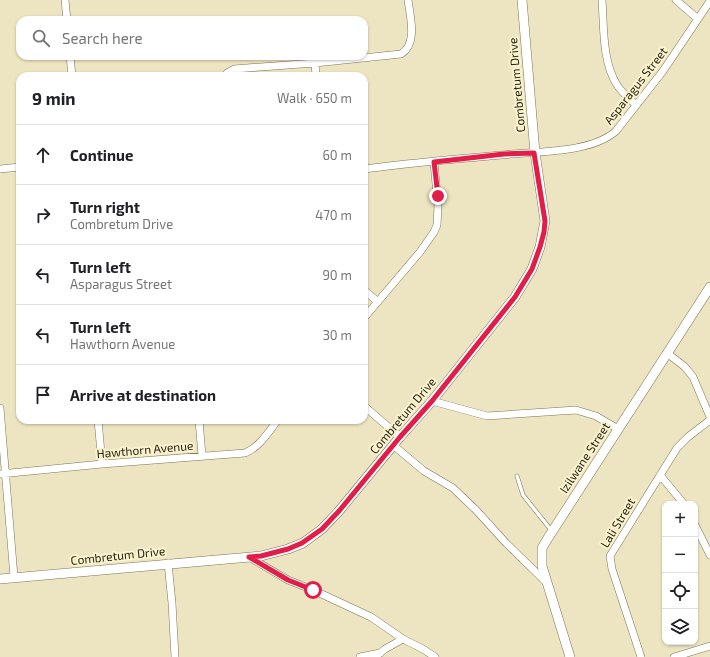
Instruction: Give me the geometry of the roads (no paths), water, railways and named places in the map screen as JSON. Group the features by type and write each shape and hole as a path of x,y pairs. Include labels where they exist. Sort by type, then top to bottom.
{"street":[{"path":"65,0 67,16"},
{"path":"368,58 398,55 407,50 412,37 408,0"},
{"name":"Combretum Drive","path":"0,579 249,557 268,554 288,549 302,543 322,529 339,511 393,445 432,401 515,297 532,269 540,247 545,221 534,153 522,0"},
{"path":"602,0 606,49 612,75 617,85 636,105"},
{"path":"676,0 698,19"},
{"name":"Asparagus Street","path":"368,169 504,154 534,153 586,146 608,138 616,131 663,71 710,1"},
{"path":"70,60 72,72"},
{"path":"229,72 234,69 346,60"},
{"path":"315,63 316,72"},
{"path":"368,313 420,252 434,232 437,225 438,196 434,162"},
{"path":"0,169 16,167"},
{"name":"Izilwane Street","path":"570,657 546,582 542,566 542,548 710,287"},
{"path":"368,293 378,302"},
{"path":"667,353 685,367 693,377 710,419"},
{"path":"432,401 487,416 576,410 596,416 618,429"},
{"path":"0,408 3,474 14,577"},
{"path":"368,409 400,437"},
{"name":"Lali Street","path":"641,657 612,569 610,556 682,442 710,419"},
{"path":"98,424 102,464"},
{"path":"199,424 202,456"},
{"name":"Hawthorn Avenue","path":"3,474 102,464 239,454 252,450 275,424"},
{"path":"393,445 424,471 453,488 546,582"},
{"path":"660,475 682,501"},
{"path":"698,531 710,555"},
{"path":"249,557 288,580 371,617 403,639 435,657"},
{"path":"168,563 175,657"},
{"path":"360,657 377,655 403,639"},
{"path":"674,657 710,646"}],"lane":[{"path":"517,476 523,495 552,531"}]}
